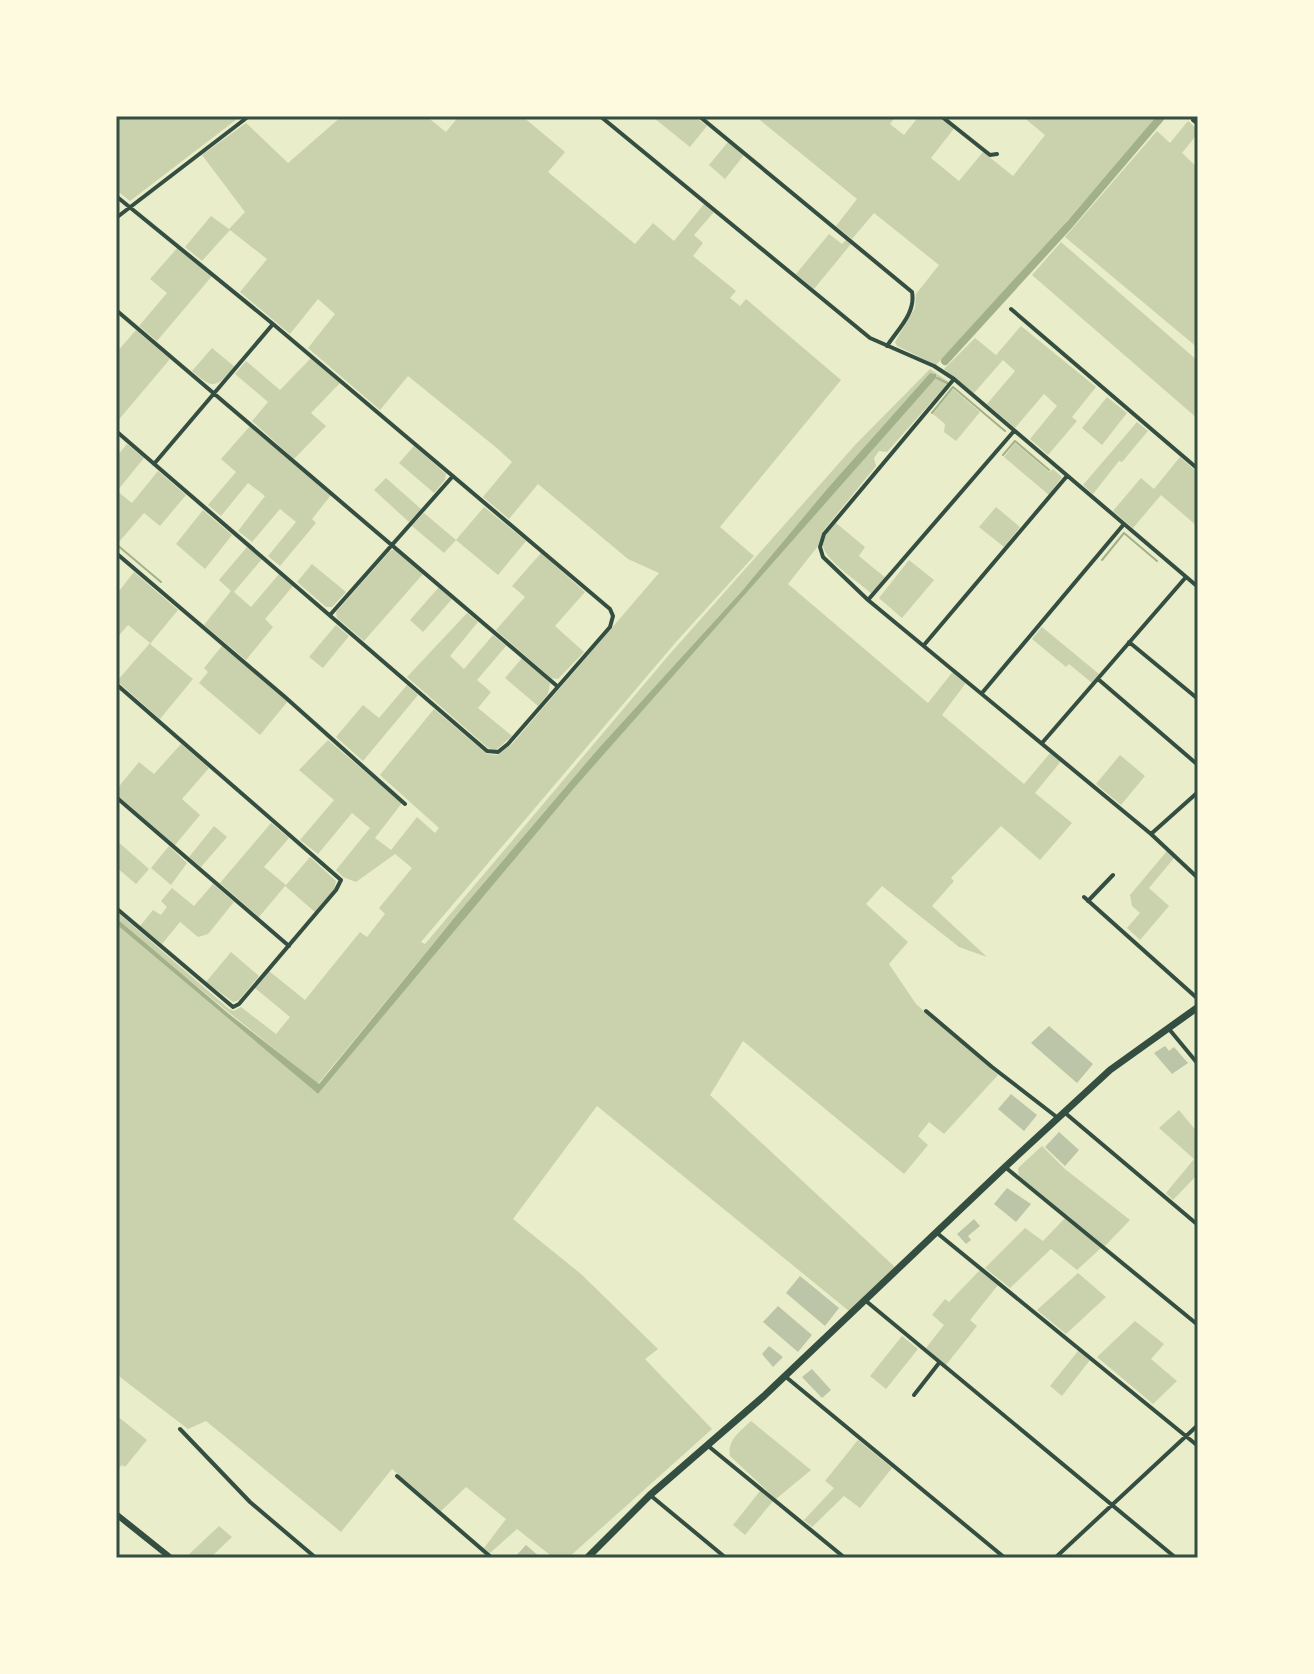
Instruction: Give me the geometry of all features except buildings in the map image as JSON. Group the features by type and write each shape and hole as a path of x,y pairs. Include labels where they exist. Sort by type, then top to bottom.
{"main road":[{"path":"587,1558 650,1495 866,1301 1110,1070 1198,1007"}],"street":[{"path":"116,218 249,116"},
{"path":"600,116 870,338 948,374 1198,587"},
{"path":"699,116 912,292 914,303 911,311 887,346"},
{"path":"941,116 979,149 990,155 997,154"},
{"path":"116,196 273,324 610,609 613,616 610,627 508,744 498,752 487,751 116,431"},
{"path":"1011,309 1198,469"},
{"path":"116,310 557,686"},
{"path":"154,464 273,324"},
{"path":"954,379 824,534 820,547 823,557 868,600 1151,834 1198,878"},
{"path":"868,600 1014,431"},
{"path":"330,615 453,476"},
{"path":"924,645 1067,476"},
{"path":"982,693 1124,524"},
{"path":"116,553 405,804"},
{"path":"1042,743 1186,577"},
{"path":"1129,642 1198,699"},
{"path":"1098,679 1198,765"},
{"path":"116,684 341,880 289,946 233,1007 116,908"},
{"path":"1151,834 1198,792"},
{"path":"116,797 289,946"},
{"path":"1113,875 1086,899 1198,999"},
{"path":"926,1011 992,1067 1061,1115 1198,1225"},
{"path":"1168,1027 1198,1064"},
{"path":"1005,1167 1198,1325"},
{"path":"937,1233 1198,1446"},
{"path":"866,1301 1176,1558"},
{"path":"914,1395 939,1363"},
{"path":"785,1375 1005,1558"},
{"path":"1055,1558 1198,1425"},
{"path":"180,1429 250,1502 316,1558"},
{"path":"707,1445 845,1558"},
{"path":"397,1476 492,1558"},
{"path":"650,1495 726,1558"},
{"path":"116,1514 171,1558"}],"shaded area":[{"path":"116,116 241,116 130,201 116,190"},
{"path":"342,116 426,116 446,132 459,116 522,116 565,152 548,172 635,244 653,223 674,241 704,204 714,212 694,235 703,243 693,256 736,291 730,298 740,306 746,299 841,380 720,527 754,556 676,642 421,942 425,944 668,656 856,444 930,369 949,382 887,452 879,451 874,458 876,466 823,531 818,546 788,584 928,703 955,669 968,680 942,715 1024,784 1051,752 1062,760 1035,793 1072,823 1040,860 1001,826 951,878 954,881 932,906 987,957 959,947 882,886 866,904 908,942 889,964 916,1004 998,1075 944,1134 929,1122 918,1136 928,1145 904,1174 743,1041 710,1095 896,1268 849,1311 597,1106 513,1219 581,1274 658,1349 645,1359 712,1429 568,1558 554,1558 517,1529 490,1553 484,1548 506,1519 466,1487 441,1511 392,1469 341,1532 206,1421 188,1429 116,1374 116,924 318,1094 576,786 936,378 936,374 930,373 741,592 598,749 318,1084 141,940 116,918 116,911 229,1009 234,1011 241,1007 276,1034 290,1017 255,988 269,971 305,1000 360,932 367,937 385,914 379,908 412,868 395,854 356,882 343,877 336,870 370,828 352,813 318,854 300,840 334,800 299,770 328,740 402,803 375,838 391,850 417,817 435,833 439,828 380,775 434,709 487,754 497,755 512,744 659,573 628,559 538,484 509,519 483,497 512,462 498,449 408,376 380,410 308,348 335,314 318,299 290,334 240,292 267,259 230,230 202,261 185,247 211,216 229,229 245,212 202,155 246,123 288,163"},
{"path":"694,116 707,126 690,147 654,118"},
{"path":"755,116 896,116 890,124 904,135 919,116 944,116 956,126 931,158 959,181 983,152 1013,176 1045,135 1022,116 1159,116 936,365 897,346 895,342 915,308 916,294 939,265 874,213 852,239 836,226 857,199"},
{"path":"1188,121 1198,130 1182,153 1198,168 1198,348 1065,237 1157,131 1170,143"},
{"path":"728,142 744,155 725,179 709,165"},
{"path":"829,234 842,244 846,240 851,244 814,289 796,274"},
{"path":"1061,242 1198,361 1198,419 1032,275"},
{"path":"178,247 212,276 157,341 139,326 167,293 150,279"},
{"path":"1021,326 1096,387 1072,417 1077,421 1048,455 1030,439 1057,406 1044,394 1015,428 987,404 1015,371 1003,360 974,393 944,369 975,338 996,355"},
{"path":"136,330 170,359 116,423 116,353"},
{"path":"212,348 235,367 218,383 210,384 192,371"},
{"path":"311,358 340,383 311,413 326,426 294,459 252,421 268,402 235,374 246,361 280,390"},
{"path":"930,373 936,374 936,378 576,786 318,1094 116,924 116,918 229,1014 319,1084 459,912 598,749 741,592"},
{"path":"953,389 980,412 956,441 944,432 945,424 933,414"},
{"path":"1107,397 1127,413 1102,445 1082,428"},
{"path":"1137,422 1148,431 1093,494 1083,485"},
{"path":"250,426 331,495 312,519 316,523 280,566 268,556 296,522 280,509 252,542 238,531 265,496 248,483 221,516 208,505 236,472 221,459"},
{"path":"1015,443 1049,472 1053,469 1062,477 1049,495 1004,457"},
{"path":"127,444 144,458 117,491 132,503 158,471 186,495 160,526 144,513 118,543 116,457"},
{"path":"414,446 446,474 434,493 399,463"},
{"path":"1180,457 1198,473 1198,527 1161,495 1133,528 1113,511 1141,478 1154,489"},
{"path":"386,478 421,509 409,522 374,490"},
{"path":"484,507 526,541 498,575 456,540"},
{"path":"996,507 1020,527 1004,547 979,527"},
{"path":"203,510 232,535 205,569 176,544"},
{"path":"424,513 456,540 444,553 412,526"},
{"path":"836,523 865,547 859,556 887,579 872,594 825,551 824,539"},
{"path":"247,547 262,559 234,592 251,607 279,574 293,586 265,619 273,627 246,660 204,625 231,591 219,580"},
{"path":"395,549 423,574 364,641 337,618 336,612"},
{"path":"541,553 585,592 555,626 584,652 558,679 551,678 496,630 525,597 512,586"},
{"path":"909,560 934,580 902,618 879,598"},
{"path":"312,564 346,592 332,607 326,607 297,582"},
{"path":"134,572 178,610 150,644 193,679 160,719 117,681 150,643 128,625 116,639 116,595"},
{"path":"439,587 452,599 423,632 410,620"},
{"path":"467,613 478,622 450,656 464,669 493,635 506,646 477,680 491,692 478,708 512,736 496,750 488,748 407,677"},
{"path":"336,625 349,636 323,668 309,657"},
{"path":"1042,627 1099,674 1092,683 1069,664 1066,667 1032,639"},
{"path":"222,646 288,701 260,735 199,683 208,672 204,668"},
{"path":"522,658 550,683 548,694 538,706 505,678"},
{"path":"407,685 418,695 363,761 336,737 363,705 379,718"},
{"path":"181,744 209,768 182,799 200,815 175,845 116,794 116,790 139,762 154,774"},
{"path":"1120,755 1145,776 1121,805 1096,784"},
{"path":"271,823 289,838 264,867 286,885 310,857 336,881 334,890 315,912 285,886 259,917 220,883"},
{"path":"214,826 227,837 201,867 189,857"},
{"path":"116,840 149,869 136,884 116,867"},
{"path":"169,846 187,863 171,885 151,868"},
{"path":"1167,851 1174,858 1149,888 1169,906 1140,940 1127,928 1140,913 1132,906 1130,895"},
{"path":"213,884 234,902 208,934 198,937 180,922 162,944 140,926 153,910 161,915 167,907 161,901 172,888 194,906"},
{"path":"231,952 259,976 239,1000 233,1002 206,982"},
{"path":"1179,1110 1198,1133 1198,1174 1173,1200 1166,1193 1194,1159 1159,1128"},
{"path":"1042,1146 1065,1169 1130,1220 1105,1246 1019,1176 1018,1168"},
{"path":"1065,1218 1101,1248 1077,1270 1051,1249 1010,1288 985,1268 1025,1228 1043,1241"},
{"path":"980,1270 998,1285 970,1320 977,1326 946,1365 926,1348 944,1325 932,1315 945,1299 949,1302"},
{"path":"1078,1273 1106,1297 1066,1334 1037,1310"},
{"path":"1135,1321 1164,1344 1151,1359 1177,1381 1153,1404 1097,1357"},
{"path":"902,1336 918,1349 886,1389 870,1376"},
{"path":"1078,1351 1090,1360 1062,1396 1050,1386"},
{"path":"116,1415 147,1440 125,1467 122,1465 116,1471"},
{"path":"751,1421 811,1470 776,1499 730,1456 732,1441"},
{"path":"858,1440 892,1468 860,1508 844,1496 812,1527 804,1520 834,1488 825,1481"},
{"path":"760,1491 773,1501 745,1535 733,1525"},
{"path":"219,1526 232,1537 210,1558 185,1558"}],"waterway":[{"path":"945,361 1070,224 1162,116"},
{"path":"937,378 947,383"},
{"path":"932,413 953,387 1005,431"},
{"path":"1003,455 1015,441 1049,470"},
{"path":"1102,560 1124,533 1157,561"},
{"path":"116,544 161,582"}]}
